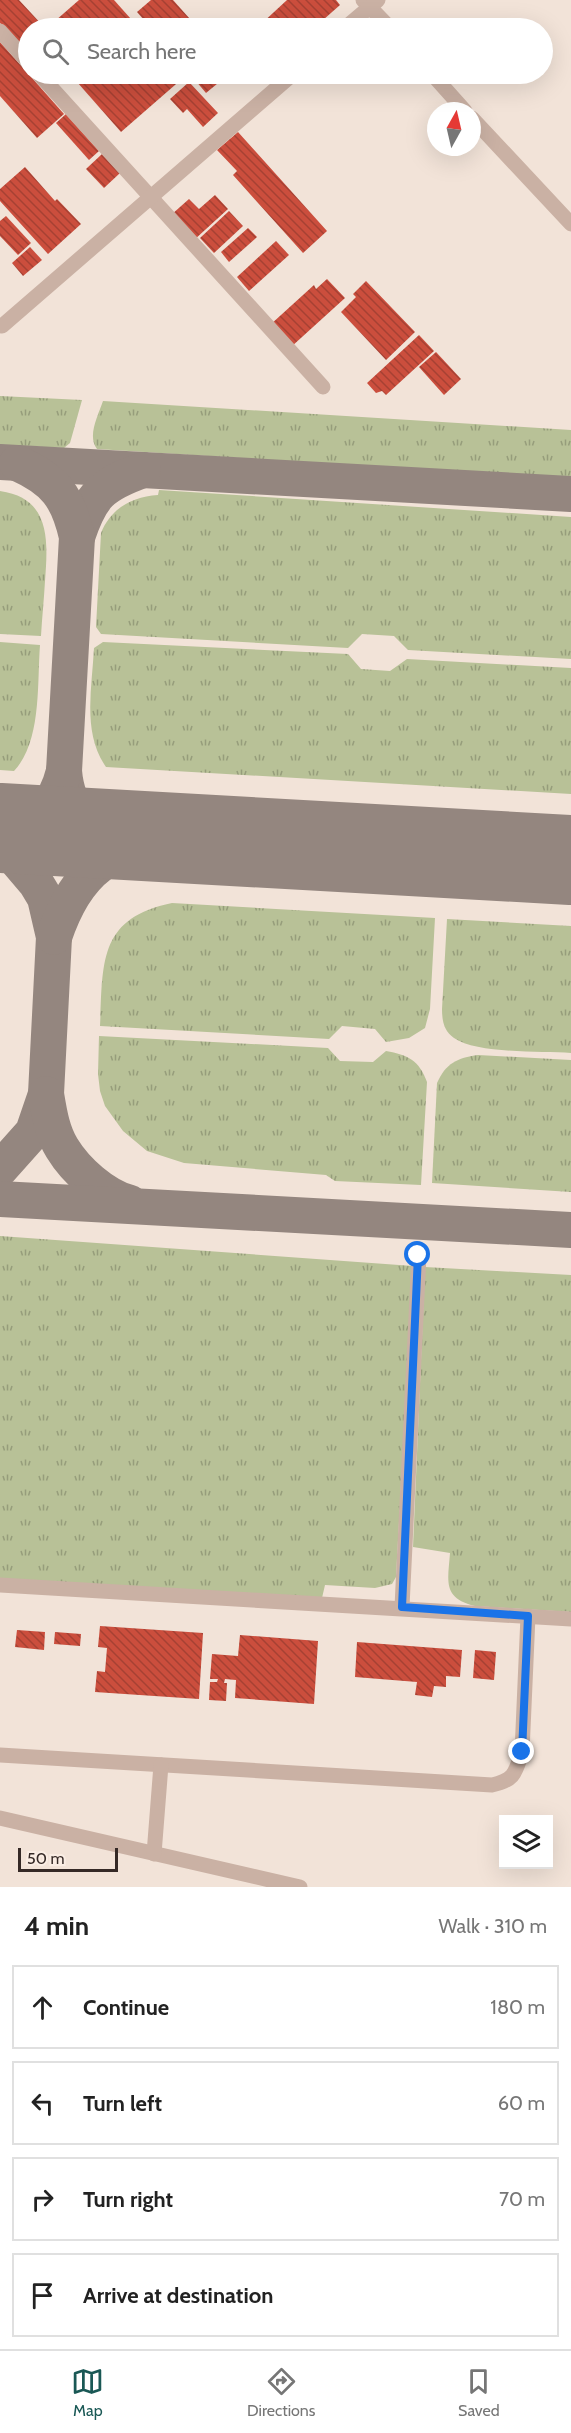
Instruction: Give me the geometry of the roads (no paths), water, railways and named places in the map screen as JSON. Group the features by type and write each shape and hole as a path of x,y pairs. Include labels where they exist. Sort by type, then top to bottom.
{"street":[{"path":"355,18 370,2 382,18"},
{"path":"0,31 18,51"},
{"path":"48,84 323,387"},
{"path":"2,327 281,84"},
{"path":"441,84 457,102"},
{"path":"481,128 571,224"},
{"path":"402,1607 418,1255"},
{"path":"0,1585 402,1607 571,1619"},
{"path":"0,1755 492,1785 507,1782 516,1770 522,1752 528,1616"},
{"path":"154,1854 161,1765"},
{"path":"0,1818 300,1887"}]}
